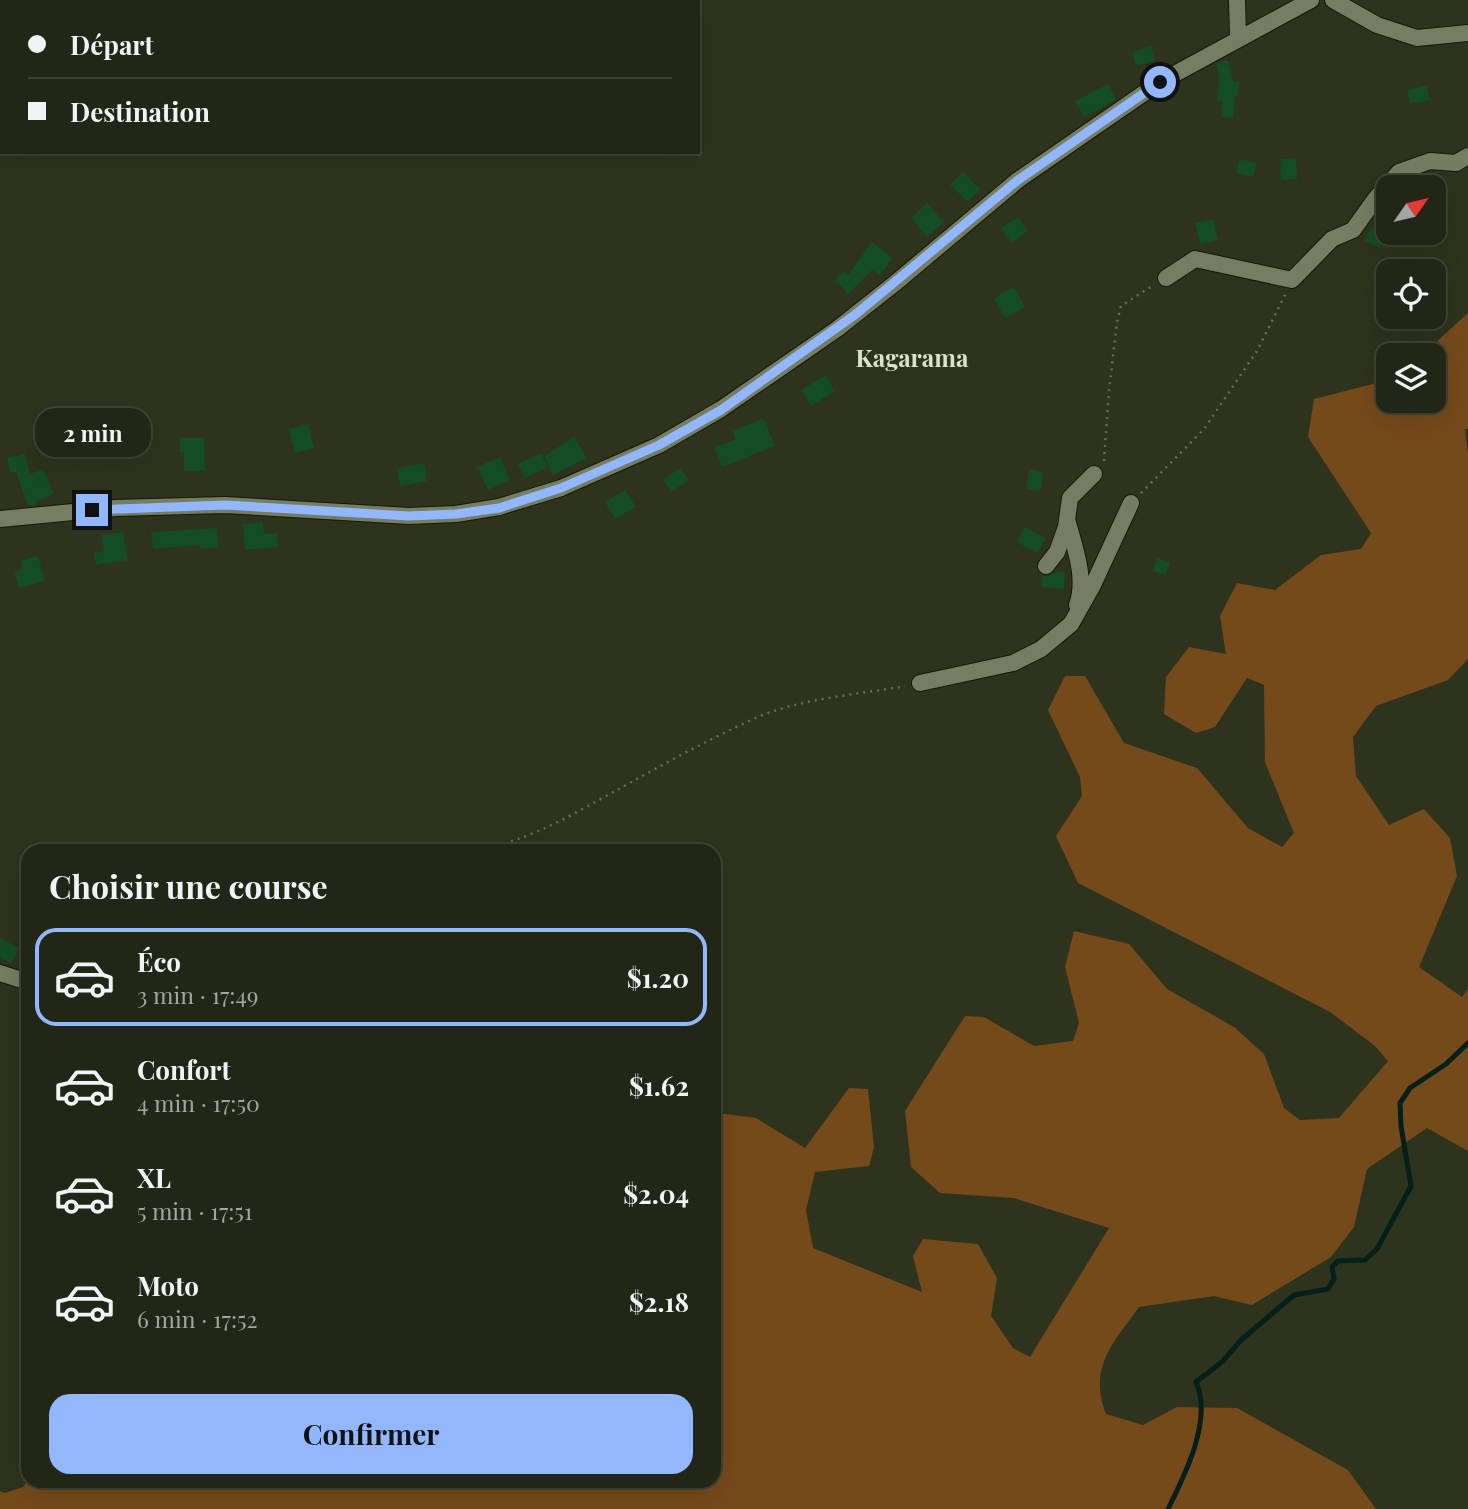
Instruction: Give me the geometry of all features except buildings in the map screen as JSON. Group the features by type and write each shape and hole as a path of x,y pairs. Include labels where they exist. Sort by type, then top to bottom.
{"street":[{"path":"1237,0 1238,37"},
{"path":"0,519 115,508 225,505 409,516 456,514 499,508 561,488 659,445 721,410 847,321 1018,180 1160,82 1238,37 1311,0"},
{"path":"1334,0 1377,25 1417,38 1468,33"},
{"path":"1166,278 1195,259 1292,280 1332,239 1353,230 1399,172 1430,161 1456,163 1468,156"},
{"path":"1046,566 1057,552 1070,498 1094,474"},
{"path":"920,684 1013,663 1041,649 1071,624 1132,503"},
{"path":"1067,519 1078,562 1081,594 1071,624"},
{"path":"0,973 21,980"}],"path":[{"path":"1094,474 1105,460 1108,390 1121,306 1166,278"},
{"path":"1132,503 1203,429 1257,351 1292,280"},
{"path":"500,844 537,831 752,719 788,707 920,684"}],"shaded area":[{"path":"1468,313 1468,429 1465,429 1468,454 1468,659 1448,680 1376,706 1353,737 1356,776 1389,825 1424,809 1450,838 1457,876 1419,967 1462,997 1468,989 1468,1151 1427,1128 1367,1169 1354,1227 1331,1257 1252,1305 1214,1296 1139,1307 1112,1345 1102,1369 1100,1383 1106,1414 1143,1425 1177,1407 1237,1408 1348,1470 1376,1509 0,1509 0,1491 5,1493 21,1488 721,1488 721,1113 756,1118 805,1148 849,1088 868,1089 874,1147 869,1166 815,1172 806,1210 813,1248 922,1292 913,1256 923,1239 978,1244 997,1278 991,1316 1013,1348 1030,1357 1109,1228 1014,1198 940,1193 911,1167 905,1111 965,1016 984,1017 1034,1046 1073,1041 1079,1023 1065,967 1074,931 1129,944 1167,989 1234,1027 1264,1054 1284,1108 1300,1120 1339,1118 1388,1061 1375,1046 1330,1012 1078,883 1056,836 1082,796 1080,777 1048,710 1065,676 1085,676 1124,743 1197,768 1248,828 1282,847 1294,833 1265,762 1264,685 1247,678 1215,727 1196,733 1164,714 1166,677 1189,647 1226,654 1220,616 1237,583 1275,590 1321,555 1361,549 1371,533 1308,437 1314,399 1376,383 1376,413 1446,413 1446,343 1435,343"}],"waterway":[{"path":"1168,1509 1189,1464 1199,1429 1200,1397 1196,1382 1223,1361 1241,1340 1294,1295 1328,1289 1334,1279 1332,1267 1338,1261 1365,1260 1377,1249 1411,1186 1400,1103 1410,1088 1446,1064 1468,1043"}],"district":[{"name":"Kagarama","path":"912,357"}],"route":[{"path":"92,510 225,505 409,516 456,514 499,508 561,488 659,445 721,410 837,329 1018,180 1160,82"}]}
